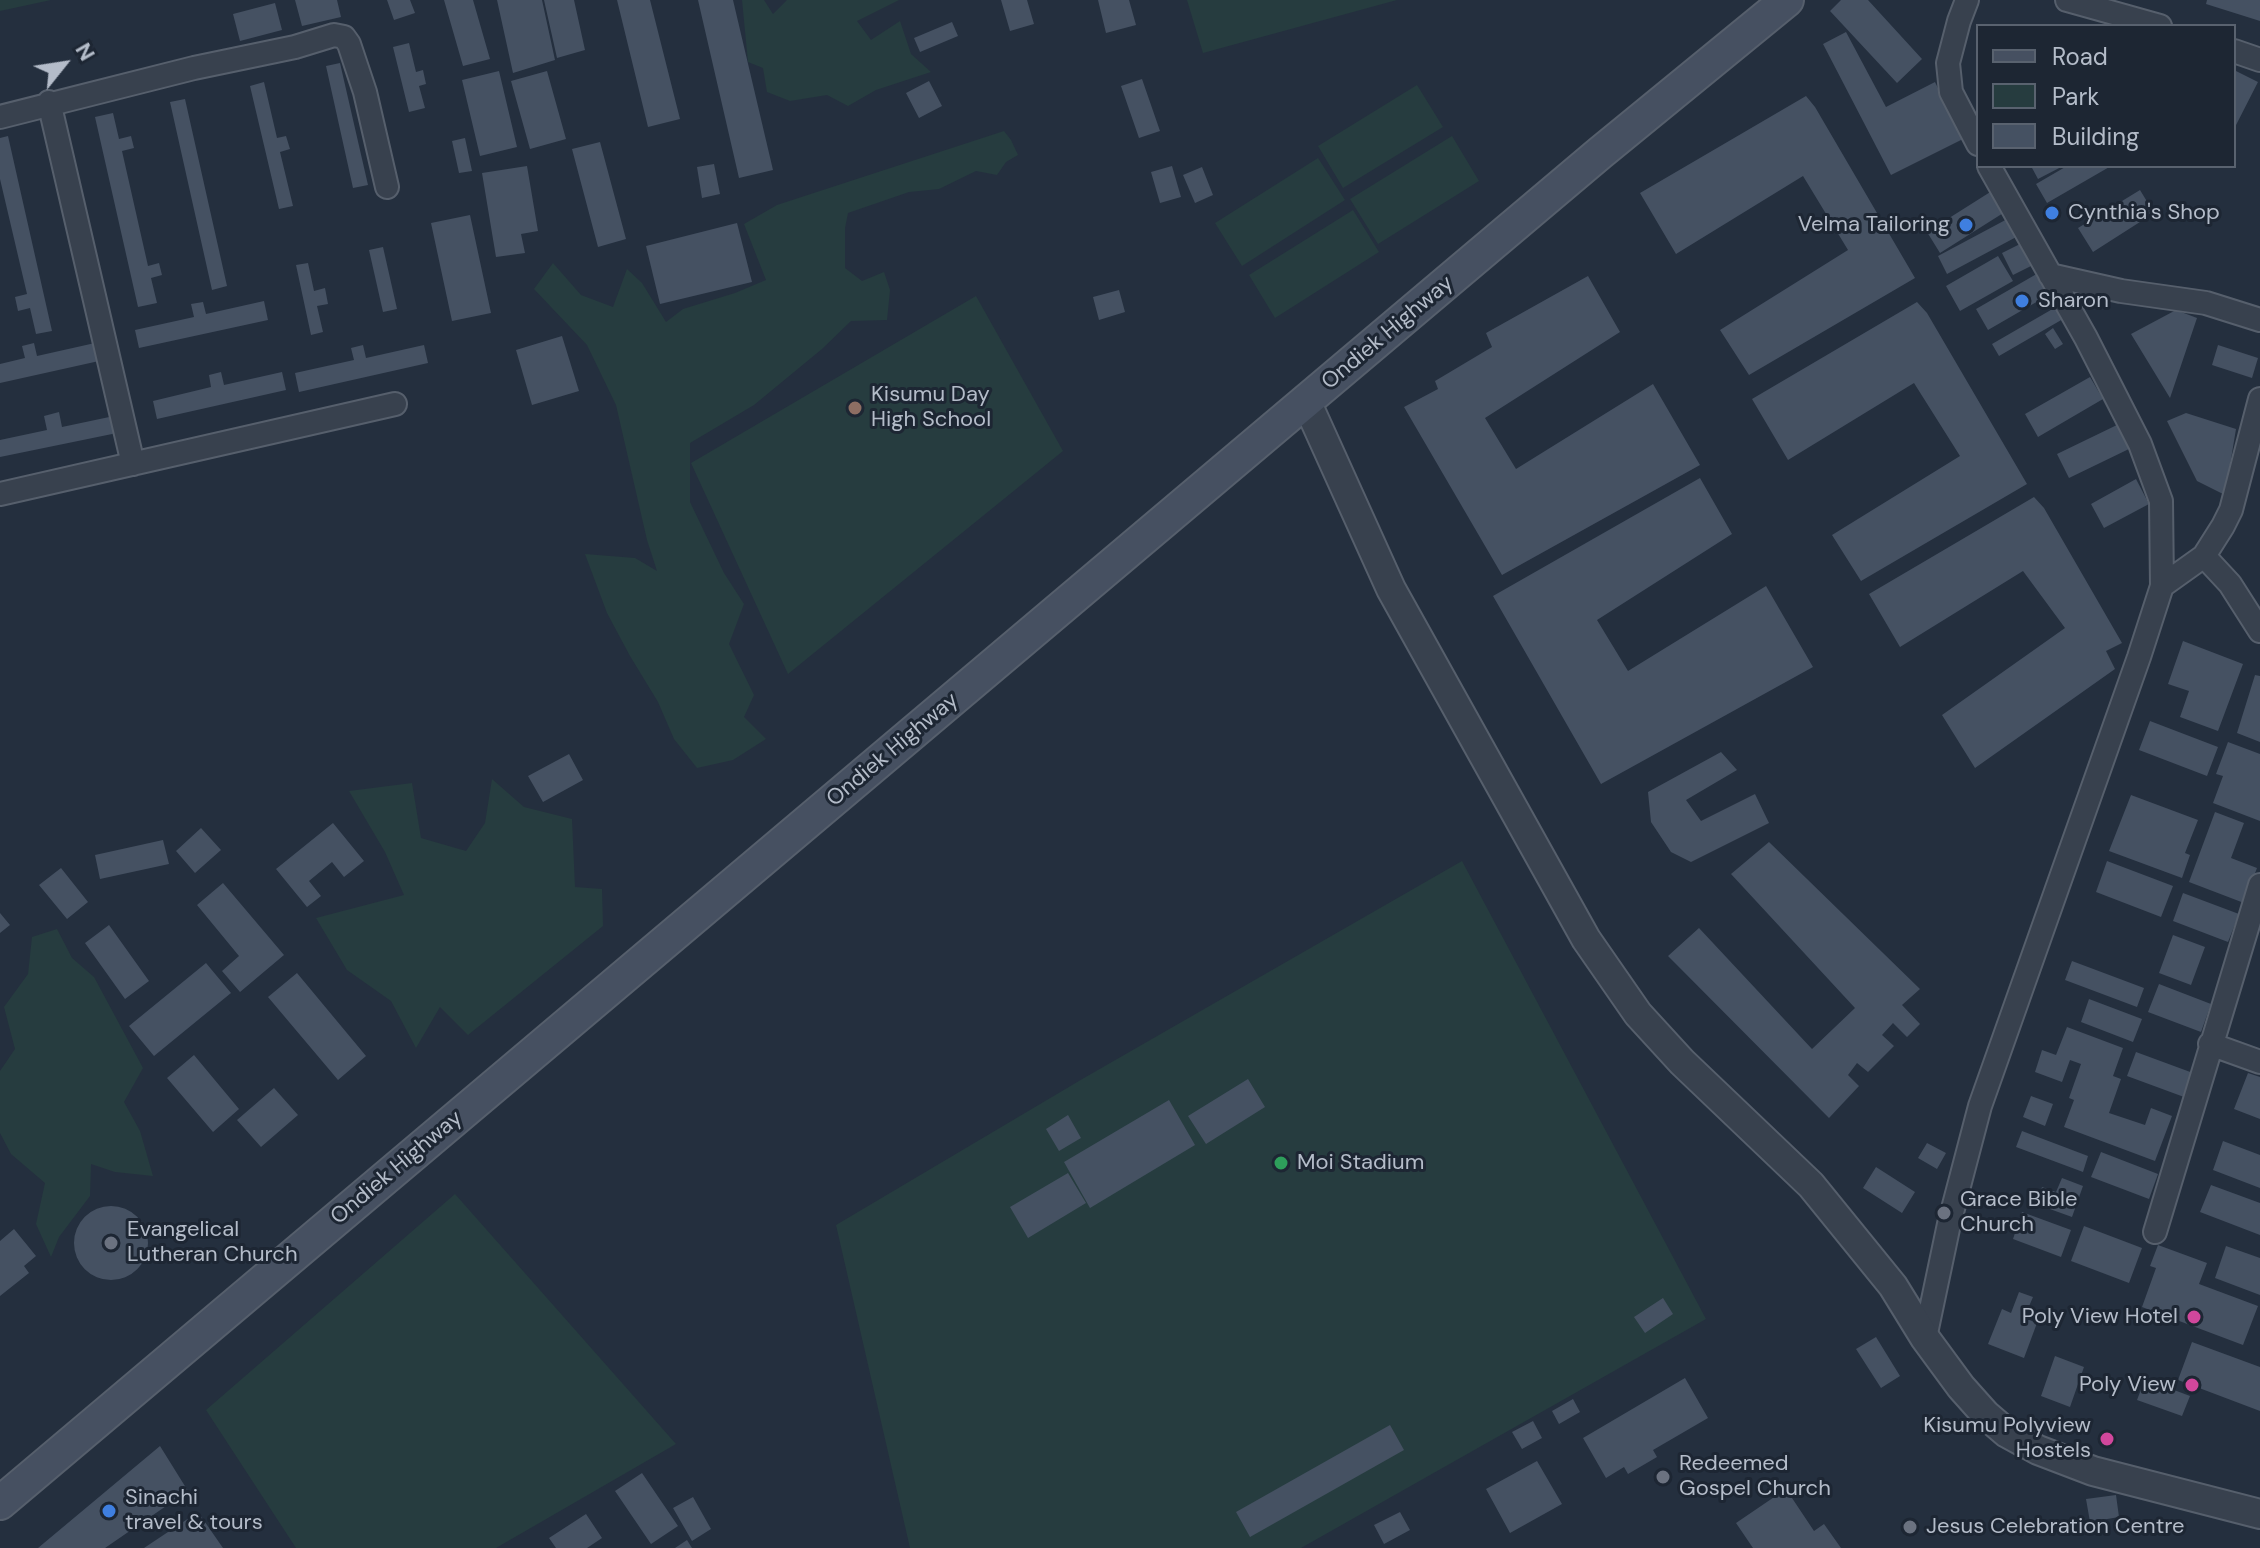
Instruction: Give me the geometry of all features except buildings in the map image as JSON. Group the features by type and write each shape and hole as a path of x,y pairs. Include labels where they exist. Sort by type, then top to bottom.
{"main road":[{"name":"Ondiek Highway","path":"0,1503 1306,401 1787,0"}],"street":[{"path":"1967,0 1948,63 1951,92 1976,140"},
{"path":"2067,0 2153,24"},
{"path":"0,117 49,102 295,47 334,35 344,37 349,44 365,92 387,187"},
{"path":"2236,52 2260,60"},
{"path":"49,102 133,464"},
{"path":"1925,1338 1949,1224 1980,1106 2162,586 2161,501 2140,444 1990,168"},
{"path":"2050,275 2121,291 2206,303 2260,320"},
{"path":"2162,586 2204,556 2215,542 2231,510 2260,399"},
{"path":"1306,401 1391,589 1586,939 1638,1014 1682,1062 1811,1185 1893,1286 1925,1338 1961,1387 2007,1433 2038,1450 2093,1471 2260,1514"},
{"path":"0,494 395,404"},
{"path":"2204,556 2230,584 2260,631"},
{"path":"2155,1232 2260,885"},
{"path":"2210,1044 2260,1062"}],"green space":[{"path":"0,0 51,0 0,11"},
{"path":"742,0 764,0 773,14 787,0 899,0 857,21 871,40 900,21 911,54 931,72 876,90 848,106 827,95 790,101 767,92 763,68 748,62"},
{"path":"1187,0 1397,0 1203,53"},
{"path":"1417,85 1443,127 1343,188 1318,146"},
{"path":"1004,131 1018,155 1006,162 997,175 976,171 939,189 909,192 848,213 845,268 862,281 884,272 890,290 887,320 851,321 754,405 690,443 690,502 724,573 744,604 729,644 754,695 744,717 766,739 733,760 697,768 674,739 658,702 607,613 585,554 635,558 657,571 616,405 587,345 534,289 553,263 581,295 613,307 627,269 642,283 666,322 683,309 766,280 744,224 777,205"},
{"path":"1452,136 1479,181 1378,244 1350,199"},
{"path":"1318,158 1345,200 1242,266 1215,223"},
{"path":"1353,210 1379,252 1275,318 1249,275"},
{"path":"976,296 1063,451 788,674 691,463"},
{"path":"492,779 524,807 572,819 575,887 602,889 603,926 468,1035 440,1007 416,1048 391,1001 347,970 316,918 404,895 385,852 349,791 412,783 421,838 466,851 485,823"},
{"name":"Moi Stadium","path":"1462,861 1706,1319 1301,1548 910,1548 836,1225 1084,1078"},
{"path":"57,929 72,958 94,977 143,1068 124,1102 140,1131 153,1176 115,1172 91,1164 90,1196 59,1237 51,1257 36,1224 45,1183 11,1154 0,1133 0,1071 15,1049 4,1007 28,974 32,937"},
{"path":"455,1194 676,1444 496,1548 296,1548 206,1410"}],"place":[{"name":"Cynthia's Shop","path":"2052,213"},
{"name":"Velma Tailoring","path":"1966,225"},
{"name":"Sharon","path":"2022,301"},
{"name":"Kisumu Day High School","path":"855,408"},
{"name":"Moi Stadium","path":"1281,1163"},
{"name":"Grace Bible Church","path":"1944,1213"},
{"name":"Evangelical Lutheran Church","path":"111,1243"},
{"name":"Poly View Hotel","path":"2194,1317"},
{"name":"Poly View","path":"2192,1385"},
{"name":"Kisumu Polyview Hostels","path":"2107,1439"},
{"name":"Redeemed Gospel Church","path":"1663,1477"},
{"name":"Sinachi travel & tours","path":"109,1511"},
{"name":"Jesus Celebration Centre","path":"1910,1527"}]}
